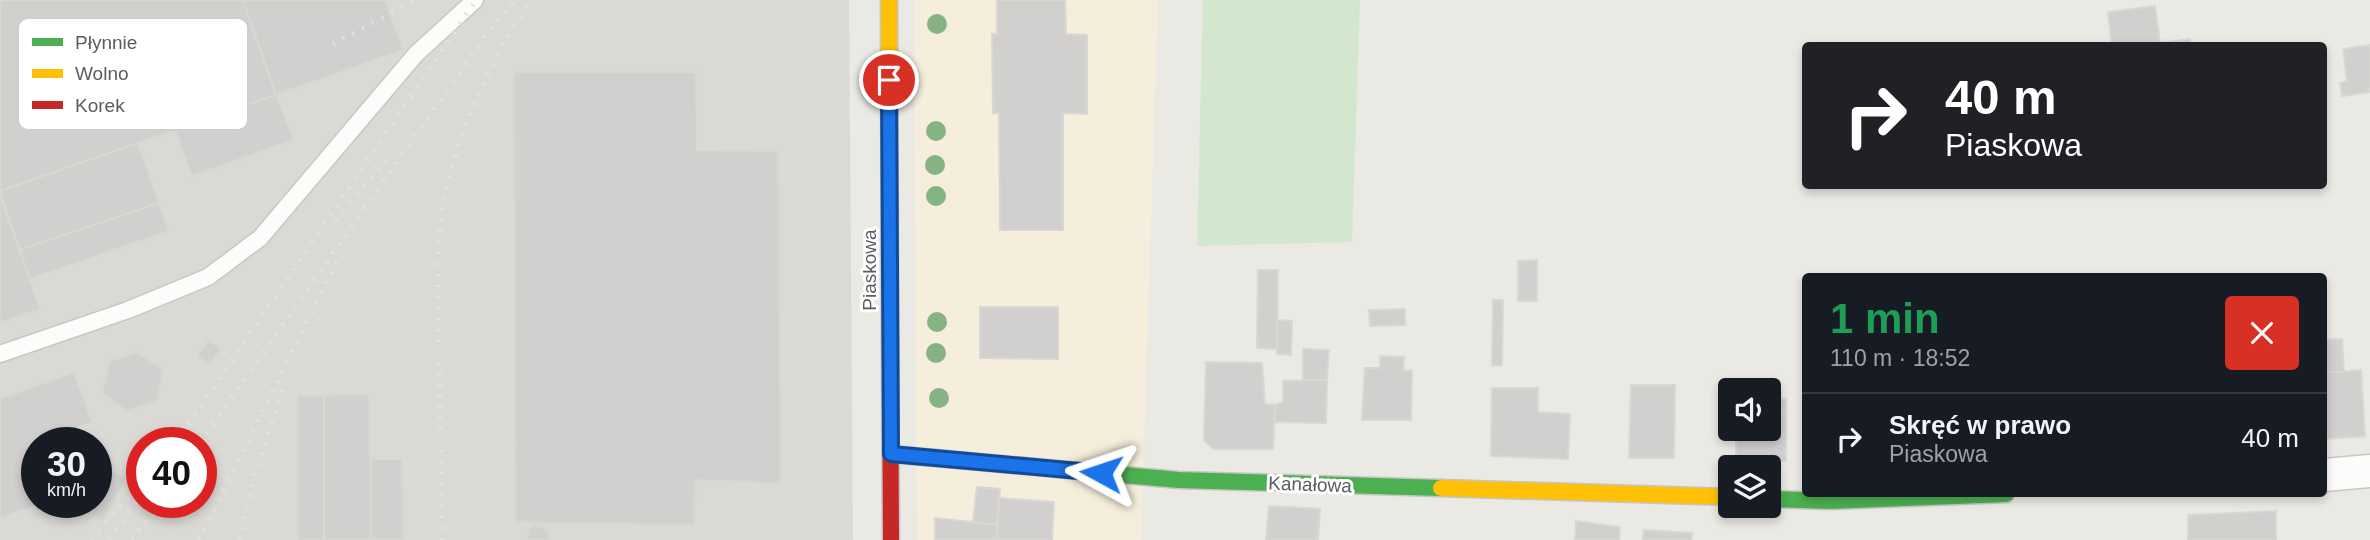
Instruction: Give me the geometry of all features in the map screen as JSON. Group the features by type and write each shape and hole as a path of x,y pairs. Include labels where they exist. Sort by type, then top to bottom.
{"street":[{"name":"Piaskowa","path":"889,0 891,540"},
{"name":"Kanałowa","path":"891,454 1179,480 1718,497"},
{"path":"2327,475 2370,471"},
{"path":"1781,499 1918,497"}],"lane":[{"path":"0,354 128,310 208,277 260,238 416,54 475,0"}],"shaded area":[{"path":"0,0 849,0 853,540 0,540"},
{"path":"914,0 1158,0 1141,540 917,540"}],"green space":[{"path":"1203,0 1360,0 1352,242 1197,246"}],"building":[{"path":"0,0 243,0 276,95 248,105 248,18 18,18 18,130 175,130 0,191"},
{"path":"243,0 385,0 403,50 276,95"},
{"path":"997,0 1065,0 1066,34 1087,35 1087,114 1063,113 1063,230 1000,230 999,113 993,113 992,34 997,34"},
{"path":"2155,6 2160,42 2112,42 2108,12"},
{"path":"2190,39 2190,42 2168,42"},
{"path":"2370,45 2370,92 2342,96 2340,83 2347,81 2343,49"},
{"path":"514,72 696,72 697,150 778,151 781,483 696,480 694,525 515,522"},
{"path":"276,95 294,140 192,176 175,130 248,130 248,105"},
{"path":"138,143 159,203 20,250 0,191"},
{"path":"0,195 40,309 0,323"},
{"path":"159,203 169,231 30,279 20,250"},
{"path":"1537,260 1537,301 1518,301 1518,261"},
{"path":"1258,270 1278,270 1277,349 1257,348"},
{"path":"1493,300 1503,300 1502,366 1492,365"},
{"path":"980,307 1058,307 1058,359 980,358"},
{"path":"1405,309 1405,325 1370,326 1369,310"},
{"path":"1277,320 1292,321 1291,355 1277,354"},
{"path":"2342,339 2344,372 2327,373 2327,340"},
{"path":"208,340 221,349 210,365 197,356"},
{"path":"1303,349 1329,350 1327,380 1303,380"},
{"path":"137,352 163,370 157,401 127,411 102,393 110,361"},
{"path":"1380,356 1404,357 1403,370 1412,371 1411,420 1362,420 1365,368 1380,368"},
{"path":"1206,362 1262,363 1265,404 1275,405 1273,449 1213,449 1204,440"},
{"path":"2361,370 2365,436 2327,439 2327,373"},
{"path":"74,372 92,422 78,427 21,427 21,511 0,518 0,399"},
{"path":"1327,380 1326,423 1274,422 1275,405 1283,402 1283,381"},
{"path":"1631,385 1675,385 1674,458 1629,458"},
{"path":"1492,388 1538,388 1538,412 1570,414 1568,459 1491,456"},
{"path":"369,394 371,540 324,540 324,395"},
{"path":"298,396 324,396 324,540 298,540"},
{"path":"1781,399 1786,399 1786,411 1781,411"},
{"path":"1781,411 1786,411 1786,461 1781,461 1781,455 1736,455 1736,441 1781,441"},
{"path":"371,459 402,459 403,540 371,540"},
{"path":"112,470 126,480 112,505"},
{"path":"977,487 1000,489 997,525 973,522"},
{"path":"999,498 1054,502 1052,540 997,540"},
{"path":"1269,506 1320,509 1318,540 1266,540"},
{"path":"2276,511 2276,540 2188,540 2188,515"},
{"path":"935,518 997,525 997,540 935,540"},
{"path":"1576,521 1620,527 1619,540 1575,540"},
{"path":"535,525 548,530 549,540 528,540 529,529"},
{"path":"1644,530 1692,533 1691,540 1643,540"}],"railway":[{"path":"333,44 415,0"},
{"path":"187,427 476,0"},
{"path":"211,427 494,24 515,0"},
{"path":"442,540 438,279 442,215 455,158 475,103 500,50 530,0"},
{"path":"335,220 388,159"},
{"path":"199,540 337,261"},
{"path":"240,540 255,472 285,383"},
{"path":"91,540 126,500"},
{"path":"110,540 126,516"},
{"path":"132,540 148,518"}],"traffic: fast":[{"path":"891,454 1179,480 1441,488"},
{"path":"1781,499 1830,501 1931,497"}],"traffic: slow":[{"path":"889,0 890,354"},
{"path":"1441,488 1718,497"}],"traffic: jam":[{"path":"890,354 891,540"}],"route":[{"path":"889,80 891,454 1101,473"}]}
